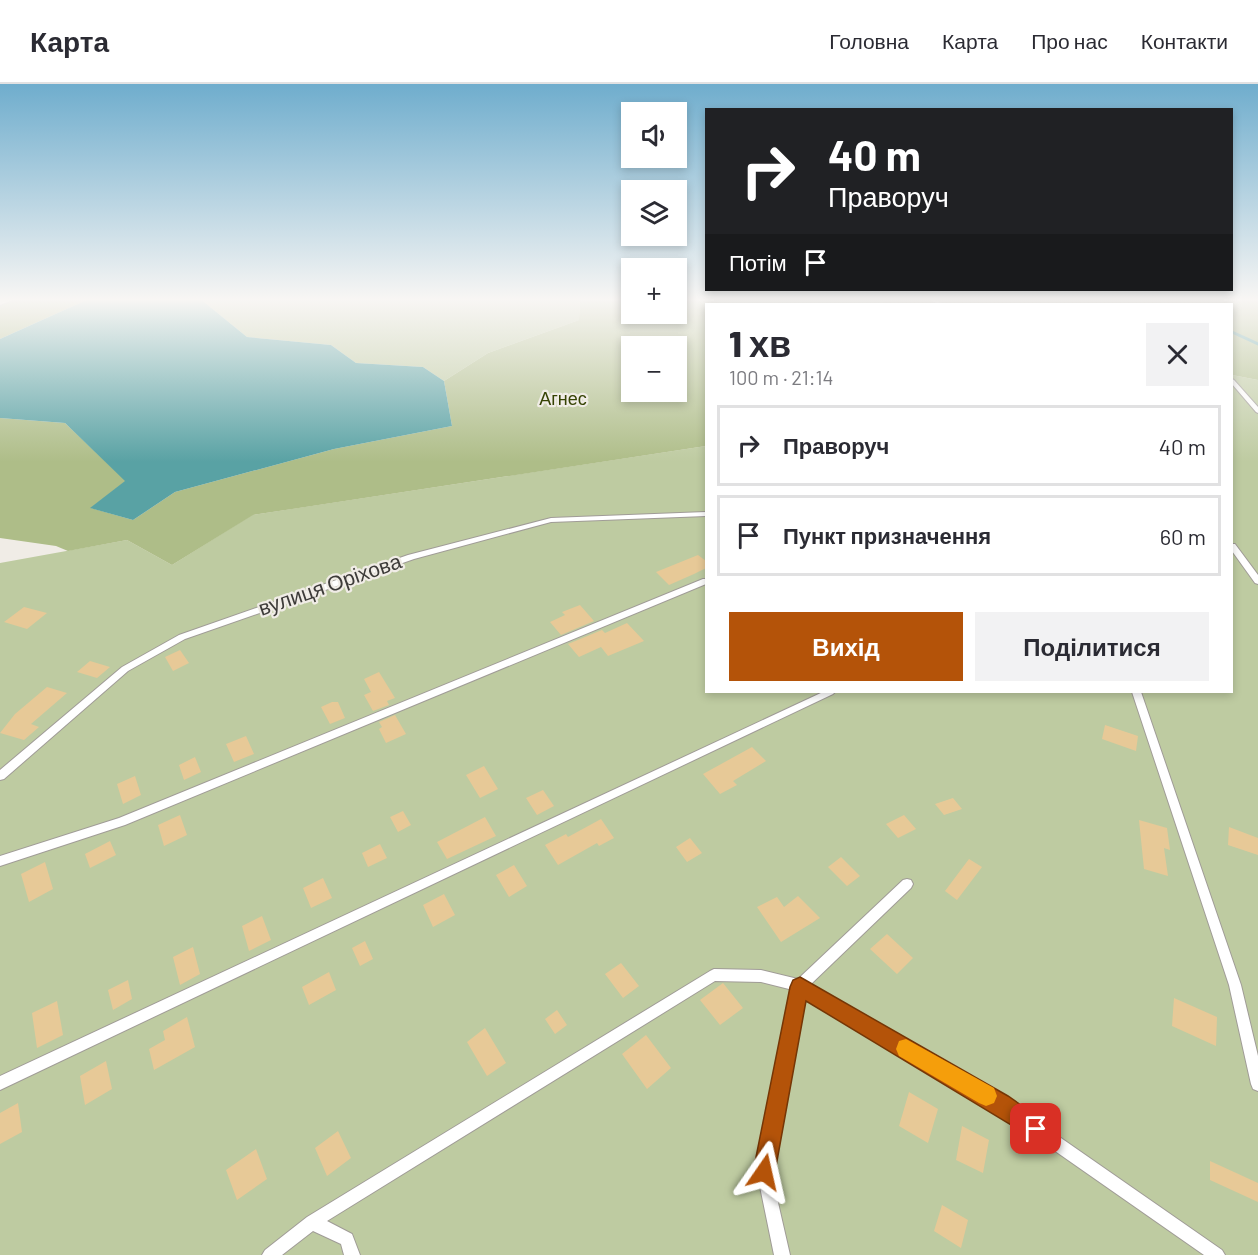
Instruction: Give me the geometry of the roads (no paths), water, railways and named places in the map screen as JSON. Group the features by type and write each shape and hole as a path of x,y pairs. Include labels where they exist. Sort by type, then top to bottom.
{"lane":[{"path":"1233,382 1258,411"},
{"name":"вулиця Оріхова","path":"0,776 125,669 182,638 411,557 551,520 705,514"},
{"path":"1233,547 1258,581"},
{"path":"0,861 122,822 705,580"},
{"path":"0,1083 828,693"},
{"path":"1137,693 1235,985 1258,1084"},
{"path":"782,1255 764,1172 800,987 907,884"},
{"path":"270,1255 312,1222 714,975 761,976 800,987 1000,1104 1217,1255"},
{"path":"312,1222 347,1239 352,1255"}],"water":[{"path":"0,353 342,353 356,363 423,367 444,381 452,426 334,449 175,492 133,520 90,508 125,481 65,423 0,418"}],"park label":[{"name":"Агнес","path":"563,399"}]}
